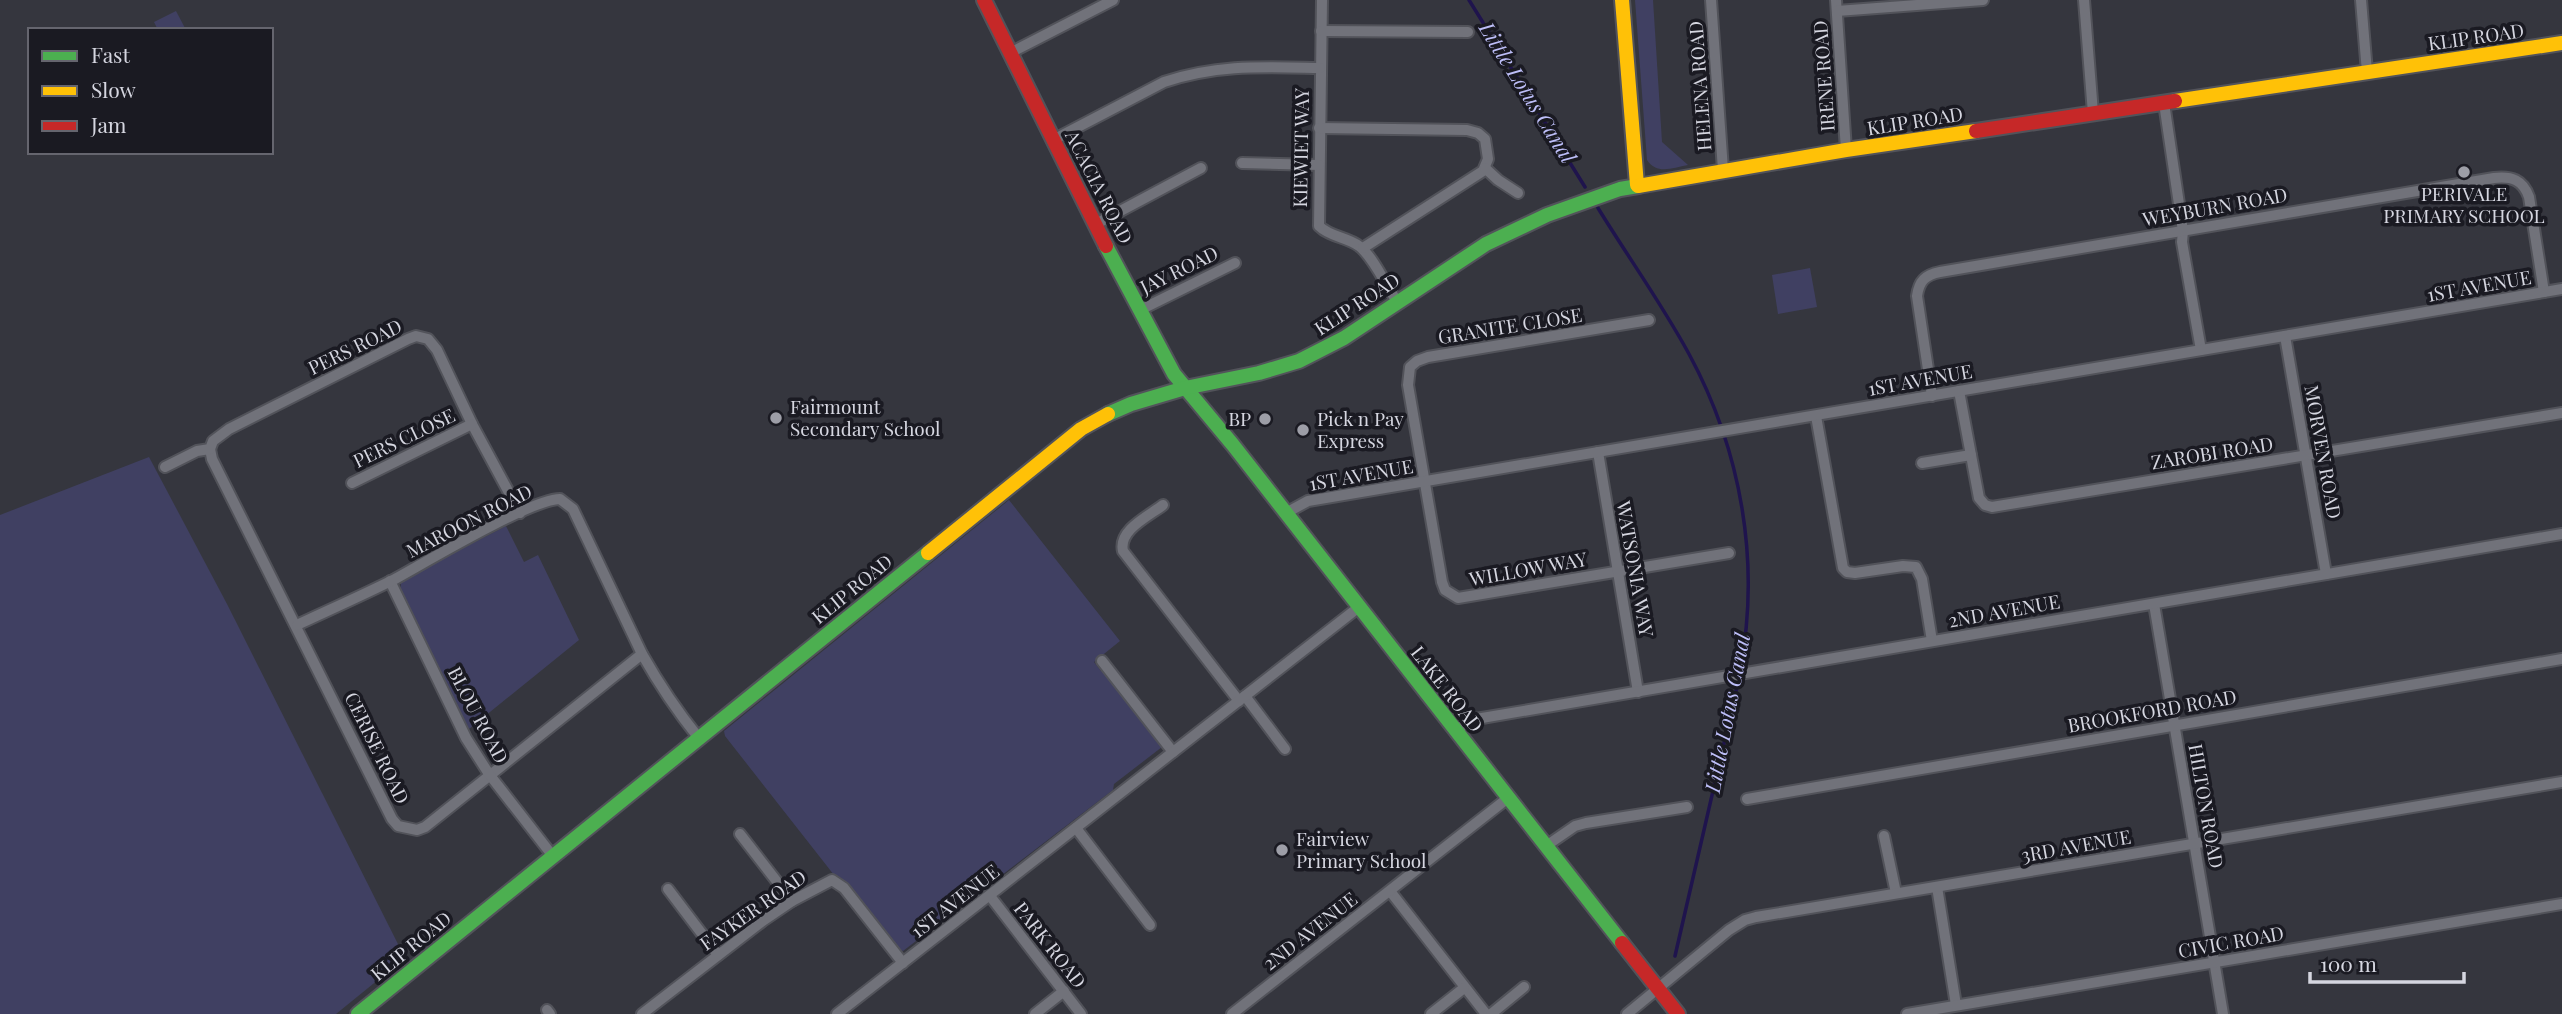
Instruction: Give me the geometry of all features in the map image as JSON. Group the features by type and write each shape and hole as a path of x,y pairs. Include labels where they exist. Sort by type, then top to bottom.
{"street":[{"name":"ACACIA ROAD","path":"984,0 1140,310 1174,374 1185,388"},
{"path":"1010,53 1113,0"},
{"name":"KIEWIET WAY","path":"1321,0 1319,226 1324,231 1350,239 1363,248"},
{"path":"1622,0 1637,185"},
{"name":"HELENA ROAD","path":"1711,0 1723,170"},
{"path":"1836,6 1983,0"},
{"path":"2084,0 2093,113"},
{"path":"2361,0 2367,72"},
{"name":"IRENE ROAD","path":"1836,6 1846,150"},
{"path":"1321,31 1468,32"},
{"name":"KLIP ROAD","path":"362,1013 698,737 1072,436 1096,420 1120,408 1185,388 1259,373 1299,361 1344,338 1486,244 1579,202 1637,185 1846,150 2562,43"},
{"path":"1053,140 1164,82 1180,77 1230,67 1320,68"},
{"path":"2164,103 2183,230 2182,242 2201,350"},
{"path":"1319,128 1467,130 1478,133 1485,139 1488,159 1485,168 1475,178 1363,248 1397,302"},
{"path":"1242,163 1319,165"},
{"path":"1096,224 1201,168"},
{"path":"1485,168 1518,193"},
{"name":"WEYBURN ROAD","path":"1933,396 1917,296 1918,288 1925,277 1940,272 2183,230 2494,178 2512,178 2525,186 2529,197 2544,292"},
{"name":"JAY ROAD","path":"1140,310 1235,263"},
{"name":"1ST AVENUE","path":"1286,513 1308,501 2562,289"},
{"name":"GRANITE CLOSE","path":"1425,481 1408,385 1410,367 1417,360 1649,320"},
{"name":"MORVEN ROAD","path":"2285,336 2326,575"},
{"name":"PERS ROAD","path":"166,467 197,451 210,449 213,441 229,429 415,337 428,339 437,350 472,424 520,513"},
{"name":"LAKE ROAD","path":"1185,388 1678,1014"},
{"name":"ZAROBI ROAD","path":"1959,391 1979,498 1984,505 1992,507 2562,412"},
{"path":"1816,416 1843,568 1854,573 1903,566 1916,568 1922,579 1932,641"},
{"name":"PERS CLOSE","path":"352,483 472,424"},
{"name":"CERISE ROAD","path":"210,449 212,460 392,819 398,826 416,830 425,827 642,654"},
{"name":"WATSONIA WAY","path":"1598,452 1638,692"},
{"path":"1922,463 1971,454"},
{"name":"WILLOW WAY","path":"1425,481 1442,582 1445,590 1458,598 1729,553"},
{"name":"MAROON ROAD","path":"297,625 390,581 520,513 553,499 560,499 568,504 642,654 664,692 698,737"},
{"path":"1163,505 1125,534 1122,543 1126,555 1285,749"},
{"name":"2ND AVENUE","path":"1455,730 1476,719 2562,534"},
{"name":"BLOU ROAD","path":"390,581 466,738 489,774 552,855"},
{"name":"HILTON ROAD","path":"2154,604 2223,1014"},
{"name":"1ST AVENUE","path":"837,1014 1359,607"},
{"name":"BROOKFORD ROAD","path":"1747,799 2562,659"},
{"path":"1102,661 1173,752"},
{"name":"3RD AVENUE","path":"1627,1014 1729,930 1745,920 2562,782"},
{"name":"2ND AVENUE","path":"1232,1014 1508,798"},
{"path":"1546,846 1576,826 1586,823 1687,807"},
{"path":"1076,828 1150,925"},
{"path":"740,834 792,901"},
{"path":"1884,836 1896,893"},
{"name":"FAYKER ROAD","path":"642,1014 792,901 832,880 839,883 903,962"},
{"path":"1937,887 1956,1005"},
{"path":"668,890 718,955"},
{"path":"1390,891 1464,988 1489,1014 1524,987"},
{"name":"PARK ROAD","path":"990,897 1081,1014"},
{"name":"CIVIC ROAD","path":"1907,1014 2562,904"},
{"path":"1431,1014 1464,988"},
{"path":"1035,1014 1064,991"}],"shaded area":[{"path":"1635,0 1653,0 1662,142 1688,165 1660,169 1647,160"},
{"path":"176,11 185,28 157,28 154,22"},
{"path":"1810,268 1817,307 1778,314 1772,275"},
{"path":"149,457 227,604 405,958 336,1014 0,1014 0,515"},
{"path":"1009,500 1120,641 1094,662 1101,671 1108,673 1162,743 1162,747 1114,784 1113,790 903,951 897,948 841,878 834,875 725,736 724,731"},
{"path":"506,526 524,562 538,555 579,640 469,729 400,594 401,582"}],"waterway":[{"name":"Little Lotus Canal","path":"1469,0 1585,187"},
{"name":"Little Lotus Canal","path":"1598,208 1689,354 1707,391 1734,468 1747,548 1746,629 1740,670"},
{"name":"Little Lotus Canal","path":"1675,956 1739,678"}],"traffic: fast":[{"path":"1108,414 1131,404 1185,388 1259,373 1299,361 1344,338 1486,244 1547,215 1620,189 1638,186"},
{"path":"1106,246 1174,374 1233,445 1622,943"},
{"path":"358,1014 928,553"}],"traffic: slow":[{"path":"1622,0 1637,185"},
{"path":"2175,101 2562,43"},
{"path":"1638,186 1846,150 1976,131"},
{"path":"928,553 1081,429 1108,414"}],"traffic: jam":[{"path":"984,0 1106,246"},
{"path":"1976,131 2175,101"},
{"path":"1622,943 1678,1014"}],"place":[{"name":"PERIVALE PRIMARY SCHOOL","path":"2464,172"},
{"name":"Fairmount Secondary School","path":"776,418"},
{"name":"BP","path":"1265,419"},
{"name":"Pick n Pay Express","path":"1303,430"},
{"name":"Fairview Primary School","path":"1282,850"}]}
